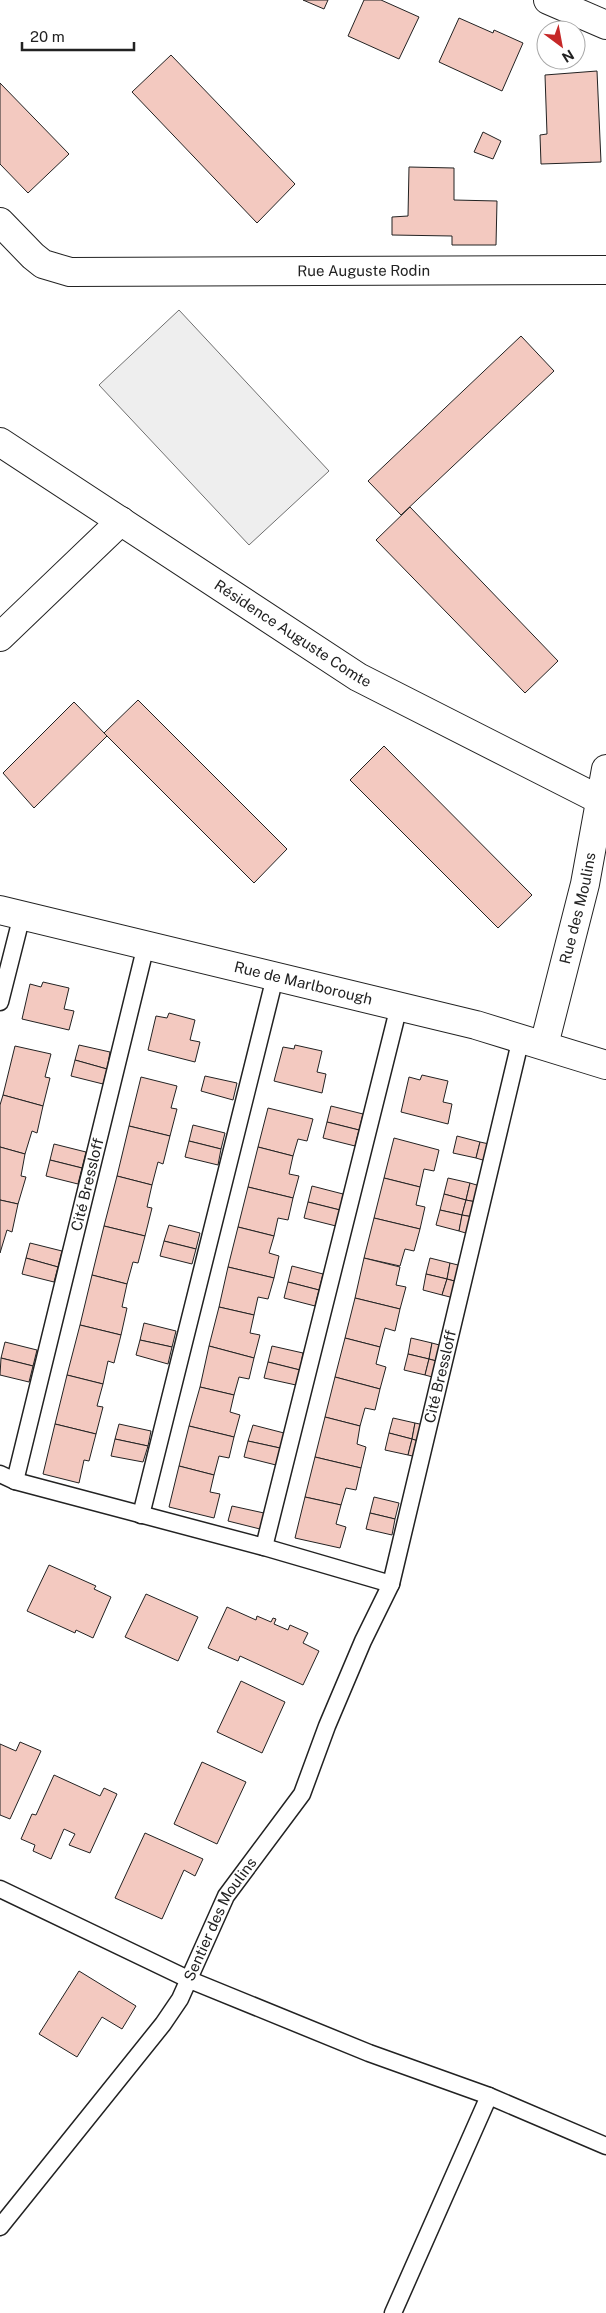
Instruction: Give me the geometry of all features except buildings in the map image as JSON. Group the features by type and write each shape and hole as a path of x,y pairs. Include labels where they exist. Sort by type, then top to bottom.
{"street":[{"path":"548,0 606,25"},
{"name":"Rue Auguste Rodin","path":"0,222 43,264 70,272 606,270"},
{"name":"Résidence Auguste Comte","path":"0,442 358,677 600,800"},
{"path":"0,637 120,520"},
{"name":"Rue des Moulins","path":"532,1042 585,884 606,769"},
{"name":"Rue de Marlborough","path":"11,913 399,1006 532,1042 606,1065"}],"lane":[{"path":"0,1002 11,913"},
{"name":"Cité Bressloff","path":"15,1482 146,945"},
{"path":"141,1516 275,977"},
{"path":"264,1547 399,1006"},
{"name":"Cité Bressloff","path":"391,1584 532,1042"},
{"path":"0,1474 15,1482 264,1547 391,1584"},
{"name":"Sentier des Moulins","path":"0,2227 163,2024 190,1980 226,1896 302,1794 360,1650 391,1584"},
{"path":"0,1889 190,1980 369,2053 489,2096 606,2146"},
{"path":"393,2313 489,2096"}],"shaded area":[{"path":"179,310 329,471 249,545 99,385"}]}
